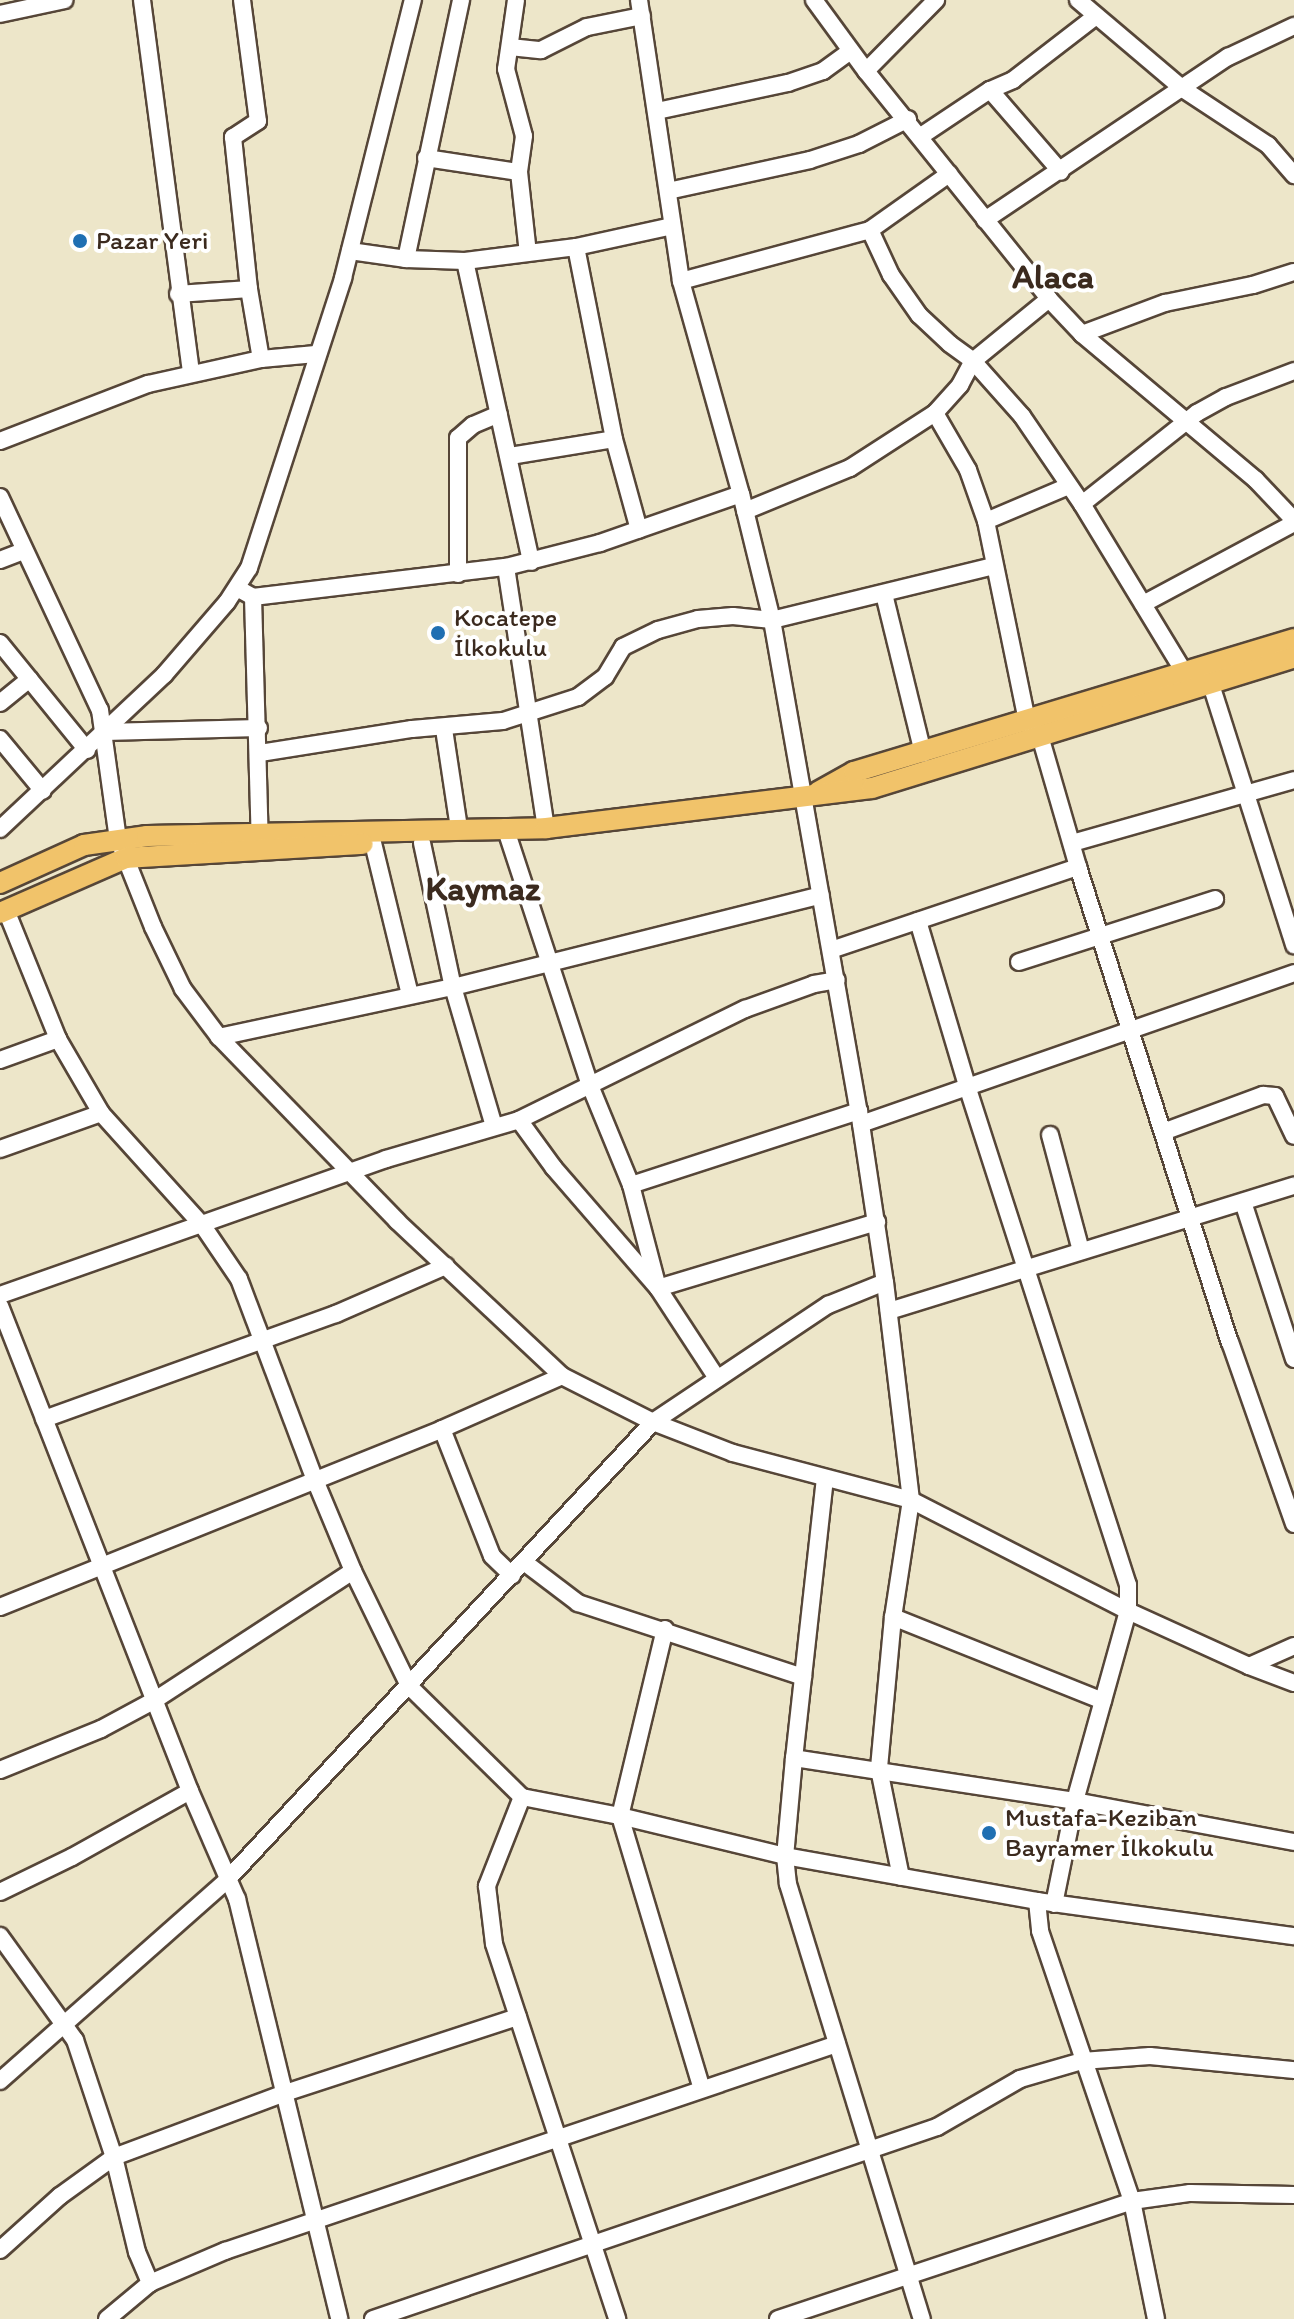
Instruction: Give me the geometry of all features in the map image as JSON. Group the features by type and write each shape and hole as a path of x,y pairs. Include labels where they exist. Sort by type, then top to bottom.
{"main road":[{"path":"260,840 422,843 804,799 872,788 1184,672 1208,675 1294,639"},
{"path":"804,799 854,772 1034,728 1208,675 1294,657"},
{"path":"0,883 84,845 122,849 459,828 506,833"},
{"path":"3,912 122,849"}],"street":[{"path":"0,14 65,0"},
{"path":"142,0 178,294 191,373"},
{"path":"242,0 258,121 233,137 249,289 261,359"},
{"path":"1,826 43,791 164,675 237,588 249,568 350,251 413,0"},
{"path":"406,259 461,0"},
{"path":"516,0 506,69 508,86 524,136 519,172 528,253"},
{"path":"814,0 866,71 908,119 1049,299 1082,334 1256,480 1294,521 1143,604"},
{"path":"866,71 936,0"},
{"path":"1078,0 1183,89 1268,145 1293,171"},
{"path":"510,47 541,50 587,27 640,8 681,281 743,502 772,620 877,1222 911,1500 893,1617 879,1769 901,1877"},
{"path":"921,136 990,90 1013,80 1096,16"},
{"path":"985,220 1061,172 1228,57 1294,26"},
{"path":"657,111 788,83 823,71 851,51"},
{"path":"990,90 1061,172"},
{"path":"668,191 810,160 859,144 908,119"},
{"path":"426,158 519,172"},
{"path":"681,281 870,230 949,174"},
{"path":"350,251 406,259 465,261 576,247 672,226"},
{"path":"870,230 891,275 919,315 973,361 1022,416 1082,504 1184,672"},
{"path":"576,247 614,439 639,530"},
{"path":"465,261 531,562"},
{"path":"1082,334 1165,303 1253,285 1294,272"},
{"path":"178,294 249,289"},
{"path":"237,588 253,597 506,567 743,502 850,468 935,413 960,385 973,361 1049,299"},
{"path":"0,441 148,384 261,359 316,354"},
{"path":"1082,504 1184,421 1226,397 1294,371"},
{"path":"935,413 968,470 986,521 1034,728 1163,1132 1294,1524"},
{"path":"458,574 458,438 473,425 499,414"},
{"path":"510,456 614,439"},
{"path":"986,521 1069,486"},
{"path":"0,497 100,710 122,849 183,989 219,1037 353,1174 562,1376 653,1422 733,1453 911,1500 1128,1611 1294,1683"},
{"path":"0,560 23,551"},
{"path":"260,753 412,729 444,729 528,714 578,697 605,677 623,647 658,630 698,619 733,616 772,620 994,566"},
{"path":"506,567 546,828"},
{"path":"884,594 923,753"},
{"path":"253,597 260,753 260,840"},
{"path":"0,643 87,750"},
{"path":"1208,675 1243,793 1294,945"},
{"path":"0,703 30,679"},
{"path":"105,732 259,728"},
{"path":"444,729 459,828"},
{"path":"0,739 43,791"},
{"path":"1072,843 1294,780"},
{"path":"506,833 589,1083 631,1185 658,1288"},
{"path":"373,843 410,995"},
{"path":"422,843 453,987 494,1126"},
{"path":"831,950 1078,867"},
{"path":"219,1037 453,987 821,895"},
{"path":"1019,962 1215,899"},
{"path":"3,912 58,1039 101,1113 203,1226 239,1279 353,1571 409,1686 522,1797 620,1816 785,1856 1045,1903 1294,1936"},
{"path":"918,921 968,1089 1128,1585 1128,1611 1045,1903 1040,1931 1132,2201 1156,2319"},
{"path":"631,1185 968,1089 1294,973"},
{"path":"0,1295 353,1174 386,1159 519,1120 745,1009 814,984 837,980"},
{"path":"0,1060 58,1039"},
{"path":"1163,1132 1263,1095 1275,1096 1294,1136"},
{"path":"0,1149 101,1113"},
{"path":"519,1120 554,1168 658,1288 717,1378"},
{"path":"1050,1135 1081,1251"},
{"path":"889,1311 1294,1186"},
{"path":"1243,1202 1294,1359"},
{"path":"658,1288 877,1222"},
{"path":"44,1419 372,1300 446,1266"},
{"path":"0,2081 227,1880 653,1422 828,1305 885,1282"},
{"path":"0,1306 190,1791 237,1899 339,2319"},
{"path":"0,1607 442,1429 562,1376"},
{"path":"442,1429 492,1556 512,1575"},
{"path":"825,1478 785,1856 788,1884 922,2319"},
{"path":"524,1562 578,1603 665,1629 803,1677"},
{"path":"0,1770 101,1729 155,1700 353,1571"},
{"path":"893,1617 1103,1701"},
{"path":"665,1629 620,1816 702,2089"},
{"path":"1249,1666 1294,1646"},
{"path":"794,1758 1075,1801 1294,1842"},
{"path":"0,1892 72,1857 190,1791"},
{"path":"522,1797 487,1886 494,1944 595,2244 617,2319"},
{"path":"0,1936 75,2040 114,2157 137,2252 150,2283"},
{"path":"0,2250 60,2196 114,2157 285,2093 518,2017"},
{"path":"107,2319 150,2283 182,2267 837,2044"},
{"path":"373,2319 937,2127 1020,2079 1082,2061 1150,2056 1294,2070"},
{"path":"778,2319 1132,2201 1190,2193 1294,2195"}],"place":[{"name":"Pazar Yeri","path":"80,241"},
{"name":"Kocatepe İlkokulu","path":"438,633"},
{"name":"Mustafa-Keziban Bayramer İlkokulu","path":"989,1833"}],"district":[{"name":"Alaca","path":"1053,277"},
{"name":"Kaymaz","path":"483,889"}]}
